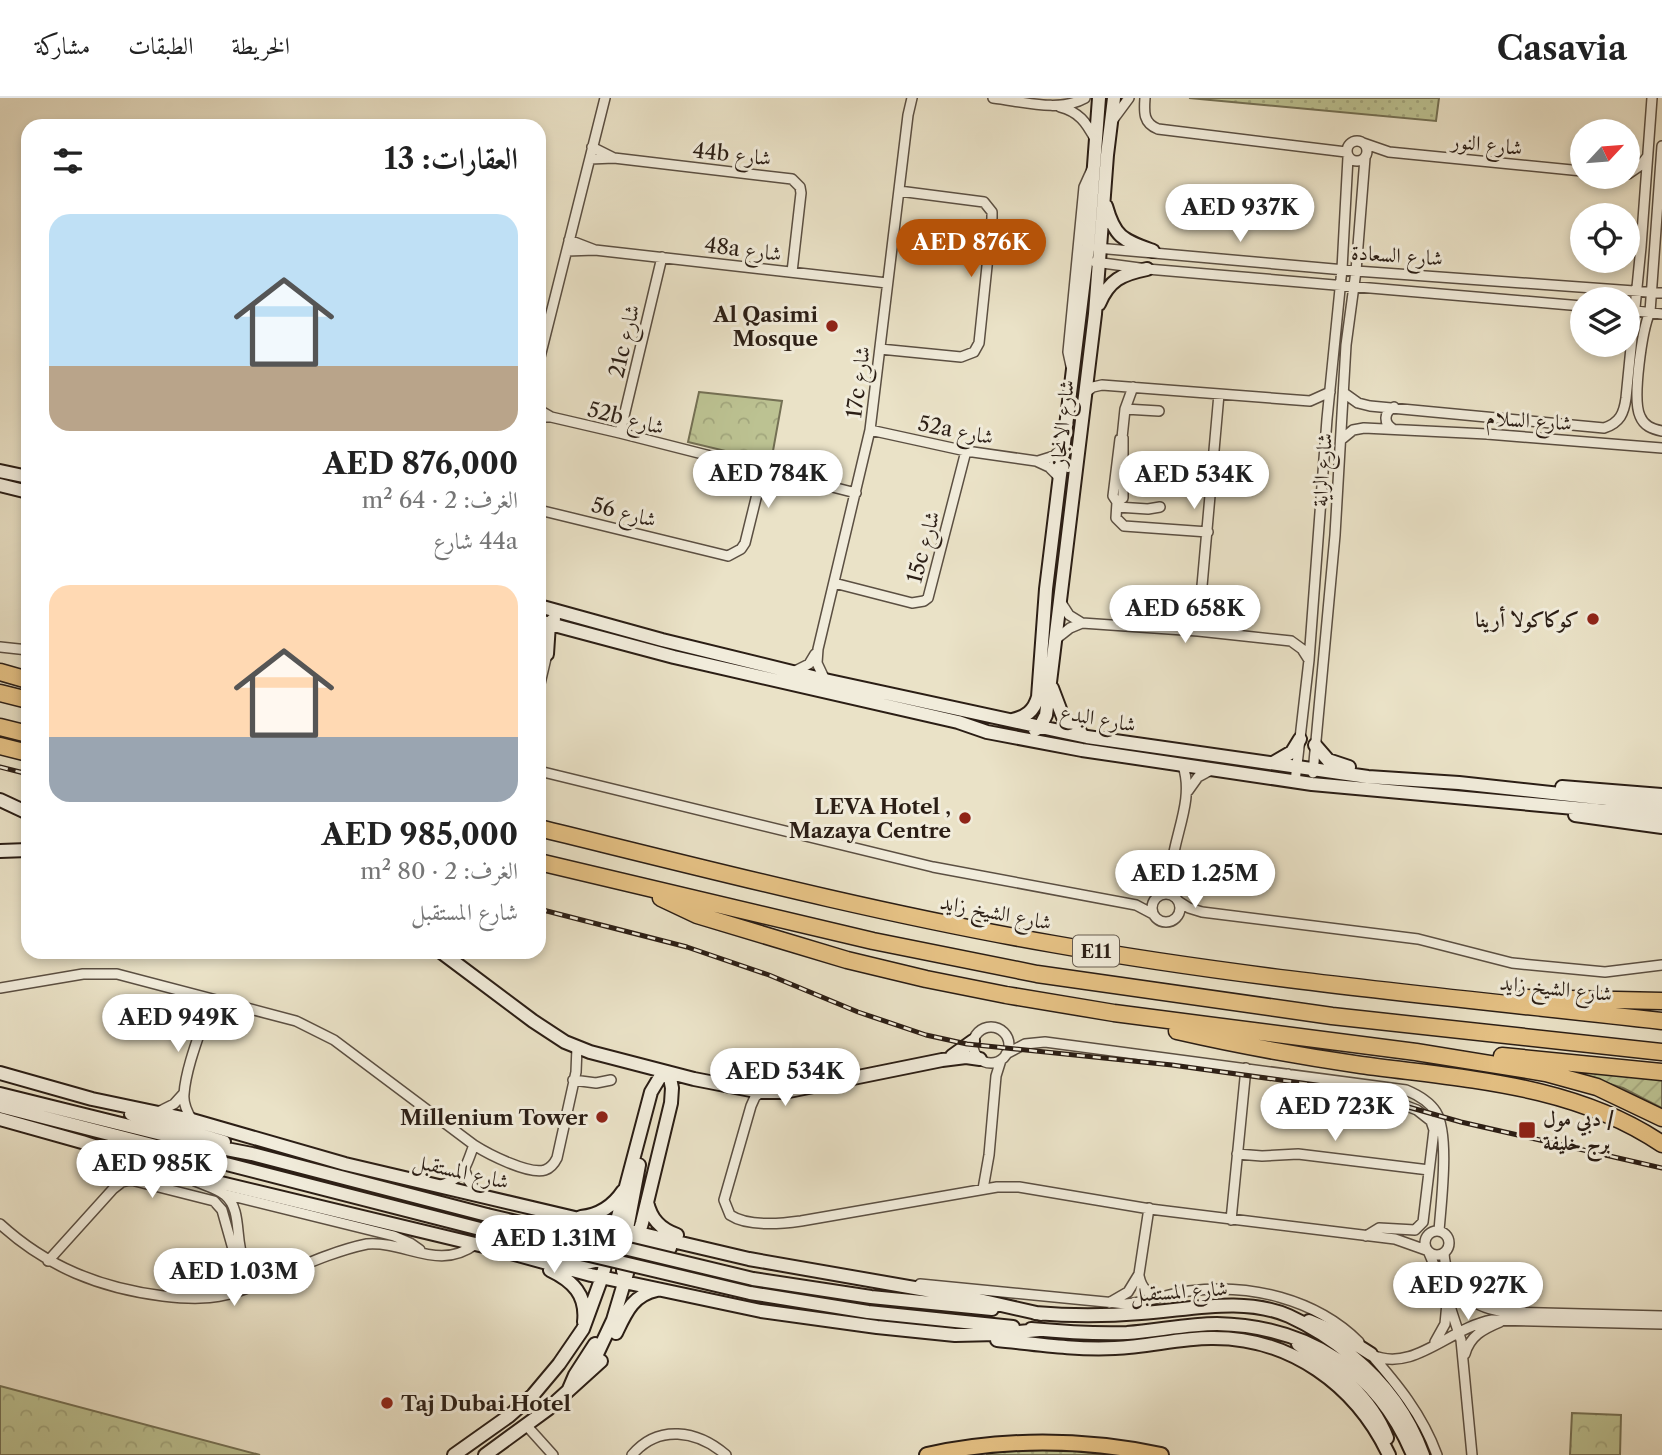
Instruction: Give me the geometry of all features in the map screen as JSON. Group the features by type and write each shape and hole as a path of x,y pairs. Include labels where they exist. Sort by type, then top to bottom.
{"highway":[{"path":"0,671 21,678"},
{"path":"0,693 21,698"},
{"path":"0,727 21,732"},
{"path":"0,746 21,751"},
{"name":"شارع الشيخ زايد","path":"546,830 870,908 1054,944 1309,981 1662,1021"},
{"name":"E11","path":"546,864 873,941 1037,974 1332,1016 1662,1052"},
{"path":"641,887 696,915 848,960 966,988 1114,1013 1416,1052 1563,1077 1606,1091 1662,1118"},
{"path":"1480,1001 1548,997 1662,1001"},
{"path":"1114,1013 1186,1033 1275,1051 1560,1097 1612,1115 1662,1144"},
{"path":"1416,1052 1434,1051 1662,1072"},
{"path":"1643,1109 1662,1124"}],"main road":[{"name":"شارع الانجاز","path":"1087,737 1063,717 1050,683 1094,314 1094,165 1099,98"},
{"name":"شارع الانجاز","path":"1093,247 1104,199 1114,98"},
{"path":"1104,199 1111,225 1118,234 1131,244 1153,251"},
{"name":"شارع الانجاز","path":"1008,721 1026,716 1038,697 1046,589 1059,477 1072,373 1092,262"},
{"path":"1094,314 1111,283 1124,274 1147,269"},
{"path":"0,471 21,476"},
{"path":"0,485 21,490"},
{"name":"شارع البدع","path":"546,608 662,640 825,680 1087,737 1368,777 1662,805"},
{"path":"546,622 558,618 605,628 623,627"},
{"name":"شارع البدع","path":"546,624 674,657 1041,743 1312,784 1662,816"},
{"path":"547,654 554,638 563,632 573,631"},
{"path":"546,644 547,654"},
{"path":"958,722 1022,733 1033,731 1040,727 1046,713 1050,683"},
{"path":"1269,764 1292,752 1300,739"},
{"path":"1315,745 1331,762 1359,769 1368,777"},
{"path":"1517,790 1538,785 1662,794"},
{"path":"0,800 21,811"},
{"path":"1530,805 1550,811 1662,827"},
{"path":"4,850 21,842"},
{"path":"450,959 543,1029 577,1047 630,1063 731,1087 761,1092 793,1091 942,1059 959,1057 981,1060"},
{"path":"942,1059 956,1054 973,1041"},
{"path":"630,1063 645,1074 651,1092"},
{"path":"570,1217 584,1217 604,1210 619,1198 628,1181 651,1092 666,1072"},
{"path":"627,1230 647,1202 671,1103 672,1088 666,1072"},
{"name":"شارع المستقبل","path":"0,1073 92,1099 192,1120 317,1157 749,1259 966,1297 1041,1314"},
{"path":"671,1103 682,1088 694,1079"},
{"name":"شارع المستقبل","path":"0,1094 753,1279 910,1302 1041,1314 1114,1315 1230,1306 1288,1316 1343,1349 1371,1373 1404,1416 1423,1455"},
{"path":"92,1099 134,1115 215,1139 252,1154"},
{"name":"شارع المستقبل","path":"0,1106 484,1230 750,1293 868,1312 1040,1330 1128,1333 1216,1324 1283,1334 1322,1349 1358,1374 1391,1413 1413,1455"},
{"name":"شارع المستقبل","path":"0,1119 171,1171 659,1290 786,1315 955,1335 1040,1330"},
{"path":"567,1392 596,1344 609,1309 627,1230 641,1132"},
{"path":"82,1142 193,1164 248,1170"},
{"path":"596,1364 597,1354 613,1320 614,1280 627,1230 628,1181"},
{"path":"647,1202 650,1213 659,1226 709,1249"},
{"path":"496,1249 516,1250 577,1263 620,1256 648,1244 717,1258 749,1259"},
{"path":"531,1260 565,1277 578,1289 585,1314 580,1334"},
{"path":"454,1455 509,1416 533,1395 559,1364 614,1280"},
{"path":"489,1453 567,1392 605,1356 632,1303 642,1295 659,1290"},
{"path":"1288,1316 1326,1328 1371,1354"},
{"path":"1283,1334 1333,1369 1364,1399 1380,1422 1390,1455"},
{"path":"955,1335 1083,1348 1135,1348 1209,1338 1237,1339 1265,1345 1296,1357 1332,1380 1362,1412 1390,1455"},
{"path":"927,1455 976,1446 1061,1442 1110,1446 1161,1455"}],"street":[{"path":"546,334 605,98"},
{"name":"17c شارع","path":"825,680 817,663 818,649 870,430 908,104 919,98"},
{"path":"993,98 1055,105 1071,104 1085,98"},
{"path":"1111,122 1129,98"},
{"path":"1145,98 1145,117 1158,129 1344,151 1356,162 1389,152"},
{"path":"1636,287 1652,98"},
{"path":"1055,105 1073,111 1082,118 1095,139"},
{"path":"1344,151 1354,141 1389,152"},
{"path":"1363,143 1367,149 1366,157"},
{"path":"1662,146 1657,292 1644,326 1637,396 1642,421 1652,429 1662,431"},
{"name":"44b شارع","path":"592,147 614,158"},
{"name":"شارع الراية","path":"1295,782 1309,660 1342,269 1344,151"},
{"name":"شارع النور","path":"1389,152 1570,170"},
{"name":"شارع الراية","path":"1312,784 1342,439 1346,345 1356,271 1366,157"},
{"name":"44b شارع","path":"590,159 614,158 792,179 800,187 801,193 792,272"},
{"path":"1640,164 1647,158"},
{"name":"شارع الانجاز","path":"1072,373 1068,352 1084,187 1094,165"},
{"path":"1640,187 1645,192"},
{"path":"880,349 954,357 971,355 979,343 992,218 989,206 978,200 899,191"},
{"name":"48a شارع","path":"569,240 595,250"},
{"name":"شارع السعادة","path":"1093,247 1356,271 1592,287"},
{"name":"48a شارع","path":"567,251 595,250 887,283"},
{"name":"21c شارع","path":"620,433 662,257"},
{"name":"شارع السعادة","path":"1092,262 1570,305"},
{"path":"1640,311 1662,314"},
{"name":"شارع السلام","path":"1344,393 1364,405 1604,428 1619,419 1626,398 1628,357"},
{"path":"1084,394 1097,385 1310,401 1321,408 1328,419"},
{"path":"1133,387 1125,406 1122,438 1119,439 1113,496 1117,504 1116,518 1124,526 1208,532"},
{"path":"1310,401 1330,392"},
{"path":"1198,631 1219,394"},
{"path":"1125,406 1159,408"},
{"path":"1393,429 1385,418 1394,407"},
{"name":"52b شارع","path":"546,414 551,417"},
{"name":"52b شارع","path":"546,417 620,433 856,494"},
{"name":"شارع السلام","path":"1342,439 1356,429 1393,429 1662,448"},
{"name":"52a شارع","path":"870,430 965,451 1036,461 1049,467 1059,477"},
{"path":"1036,461 1054,456 1063,447"},
{"name":"15c شارع","path":"834,583 912,603 928,598 965,451"},
{"name":"شارع 56","path":"546,512 728,556 741,550 745,543 762,470"},
{"path":"1117,504 1148,509 1160,507"},
{"path":"1060,601 1069,615 1082,623 1291,641 1303,636 1312,625 1318,638 1325,642"},
{"path":"1056,639 1082,623"},
{"path":"1291,641 1302,649 1309,660"},
{"path":"0,647 21,649"},
{"path":"795,671 809,664 818,649"},
{"path":"546,658 547,654"},
{"path":"1153,914 1155,898 1171,875 1187,793 1183,766"},
{"path":"1187,793 1195,780 1210,770"},
{"path":"546,773 933,867 1142,907 1161,921 1172,920 1179,912 1171,875"},
{"path":"1123,903 1155,898 1167,893 1189,908 1202,912 1418,939 1512,963 1605,972 1662,965"},
{"path":"0,988 77,975 108,974 135,977 277,1015 317,1029 477,1147 520,1166 547,1163 559,1145 575,1076 577,1047"},
{"path":"192,1120 184,1093 207,998"},
{"path":"988,1189 995,1087 1009,1048 1007,1036 998,1028 992,1027 980,1030 973,1041 974,1051 995,1087"},
{"path":"981,1060 995,1062 1025,1044 1045,1042 1406,1090 1429,1104 1436,1112 1443,1132 1439,1231"},
{"path":"575,1076 590,1052"},
{"path":"1231,1220 1246,1068"},
{"path":"1288,1074 1300,1083 1404,1105 1428,1116 1434,1130 1421,1225 1411,1231 1380,1228 1366,1236"},
{"path":"575,1076 588,1083 611,1080"},
{"path":"731,1087 743,1096 748,1116"},
{"path":"761,1092 755,1097 748,1116 729,1187 728,1200 732,1210 751,1221 801,1221 988,1189 1030,1188 1231,1220 1366,1236 1395,1239 1439,1231"},
{"path":"158,1112 174,1104 184,1093"},
{"path":"441,1185 452,1181 466,1168 477,1147"},
{"path":"1237,1154 1298,1154 1429,1170"},
{"path":"466,1168 471,1186 478,1194"},
{"path":"171,1171 224,1194 400,1238 424,1254"},
{"path":"48,1261 113,1189 122,1182 131,1180 214,1201 222,1210 233,1249 256,1275 268,1280"},
{"path":"224,1194 233,1207 240,1248 247,1266"},
{"path":"1149,1208 1140,1282 1147,1292 1164,1297"},
{"path":"0,1224 48,1261 87,1279 115,1288 190,1299 226,1295 367,1244 384,1244 433,1256 449,1256 476,1244"},
{"path":"1395,1239 1439,1256 1449,1247 1448,1239 1439,1231"},
{"path":"1428,1235 1424,1242 1459,1331 1472,1455"},
{"path":"1444,1253 1454,1286 1464,1296 1489,1309 1508,1312 1662,1316"},
{"path":"1109,1303 1128,1292 1139,1274"},
{"path":"877,1282 1109,1303 1135,1303 1186,1292 1228,1290 1282,1298 1329,1318 1352,1334 1409,1399 1428,1432 1437,1455"},
{"path":"1433,1344 1445,1324 1445,1291"},
{"path":"1620,1315 1630,1323"},
{"path":"1371,1354 1385,1360 1401,1360 1484,1321 1507,1319 1662,1324"},
{"path":"1464,1359 1474,1337 1484,1329 1507,1319"},
{"path":"526,1425 553,1455"},
{"path":"632,1455 651,1438 669,1433 698,1437 726,1455"}],"green space":[{"path":"1189,98 1439,98 1436,121"},
{"path":"699,392 782,401 771,462 688,442"},
{"path":"1570,1069 1662,1078 1662,1108 1623,1088 1570,1072"},
{"path":"0,1386 260,1455 0,1455"},
{"path":"1572,1413 1621,1415 1620,1455 1570,1455"},
{"path":"1071,1449 1130,1455 987,1455 987,1452"}],"railway":[{"path":"0,767 21,772"},
{"path":"546,911 687,947 926,1035 967,1044 1172,1065 1345,1089 1461,1122 1662,1168"}],"place":[{"name":"Al Qasimi Mosque","path":"832,326"},
{"name":"كوكاكولا أرينا","path":"1593,619"},
{"name":"LEVA Hotel , Mazaya Centre","path":"965,818"},
{"name":"Millenium Tower","path":"602,1117"},
{"name":"دبي مول / برج خليفة","path":"1527,1130"},
{"name":"Taj Dubai Hotel","path":"387,1403"}]}
